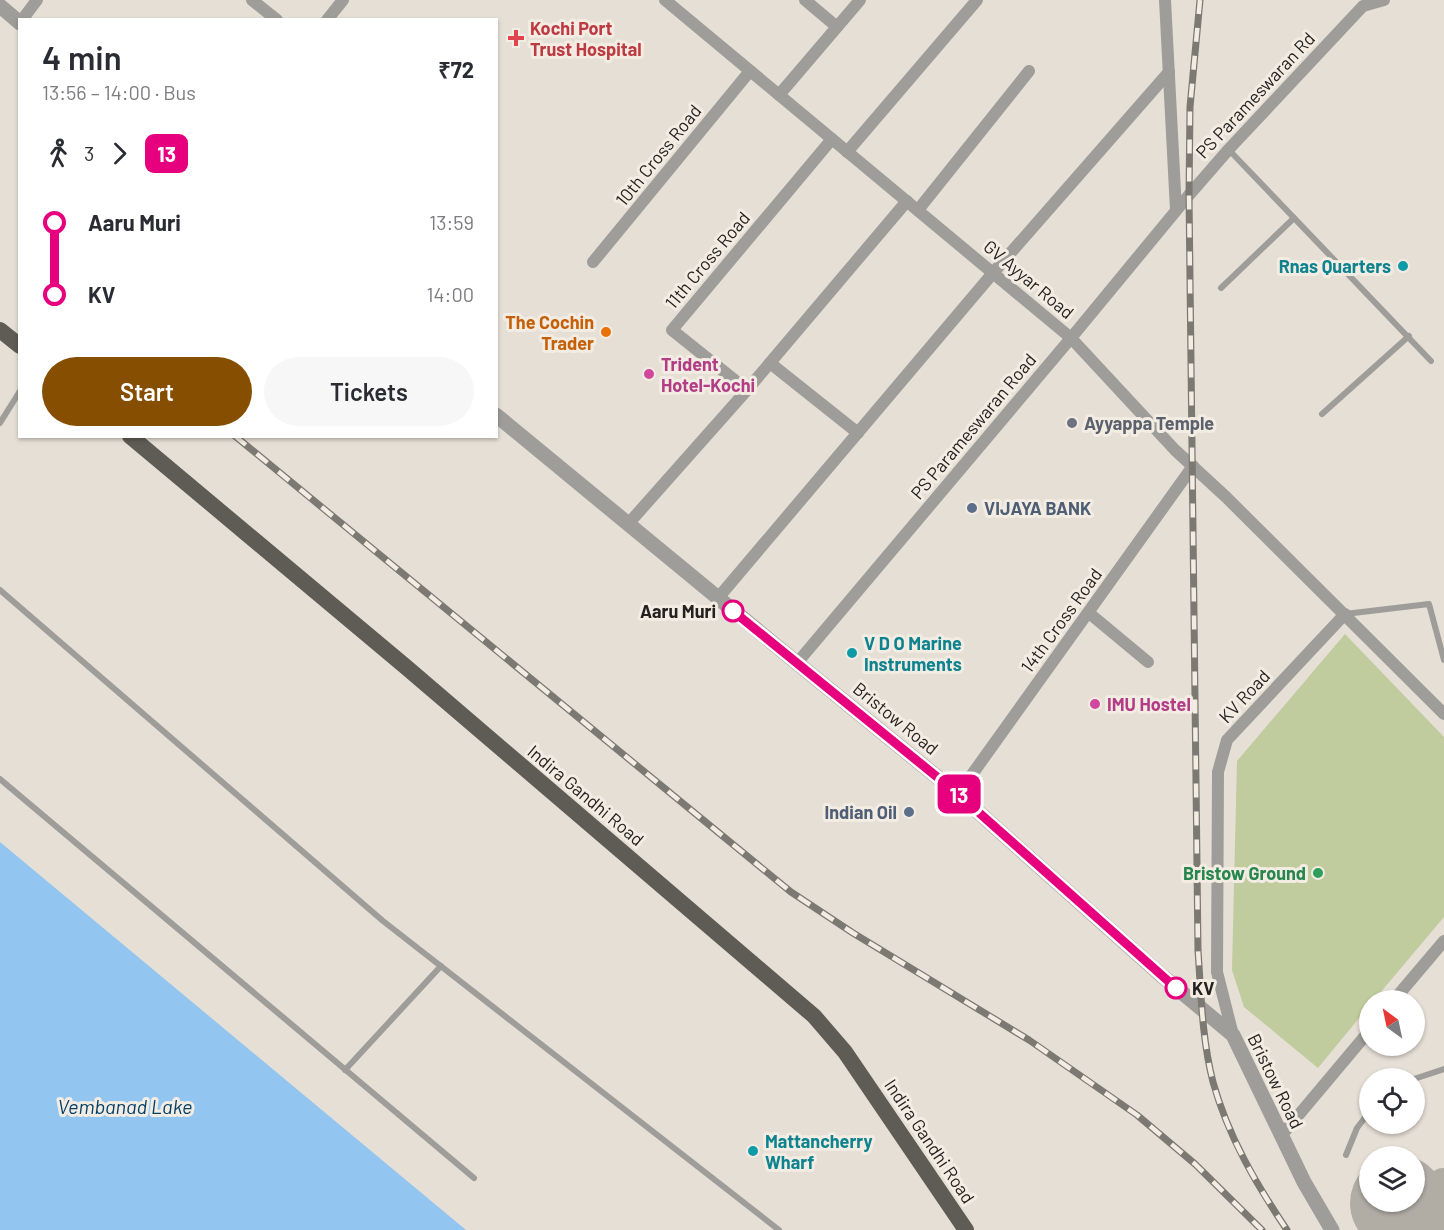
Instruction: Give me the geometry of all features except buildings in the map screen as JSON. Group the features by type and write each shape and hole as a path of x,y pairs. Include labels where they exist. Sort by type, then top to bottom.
{"highway":[{"path":"0,330 18,344"},
{"name":"Indira Gandhi Road","path":"131,438 397,660 814,1016 845,1052 966,1230"}],"street":[{"path":"23,18 37,0"},
{"path":"252,0 274,18"},
{"path":"329,18 343,0"},
{"name":"GV Ayyar Road","path":"665,0 1071,338 1175,450 1345,614"},
{"path":"805,0 837,27"},
{"path":"779,95 860,0"},
{"path":"848,152 976,0"},
{"path":"1165,0 1176,210"},
{"path":"1363,3 1384,0"},
{"name":"PS Parameswaran Rd","path":"1176,210 1363,3"},
{"path":"0,6 18,19"},
{"name":"10th Cross Road","path":"593,262 750,71"},
{"path":"918,210 1029,71"},
{"path":"717,598 993,273 1169,72"},
{"name":"11th Cross Road","path":"747,390 672,330 832,139"},
{"path":"629,523 747,390 907,201"},
{"name":"PS Parameswaran Road","path":"797,663 1176,210"},
{"path":"770,363 858,433"},
{"name":"Bristow Road","path":"498,417 958,794 1161,975 1233,1035 1304,1182 1332,1230"},
{"name":"14th Cross Road","path":"958,794 1193,466"},
{"path":"1089,613 1148,662"},
{"path":"1345,614 1444,714"},
{"name":"KV Road","path":"1233,1035 1217,972 1218,772 1227,740 1345,614"},
{"path":"1402,990 1444,941"},
{"path":"1281,1136 1359,1043"}],"lane":[{"path":"1229,149 1431,361"},
{"path":"1221,288 1294,218"},
{"path":"1322,414 1409,336"},
{"path":"0,423 18,394"},
{"path":"0,590 383,921 779,1230"},
{"path":"1345,614 1429,604 1444,660"},
{"path":"0,779 474,1178"},
{"path":"345,1070 441,966"},
{"path":"1425,1075 1444,1069"},
{"path":"1346,1155 1359,1125"}],"green space":[{"path":"1345,634 1444,737 1444,917 1382,990 1359,990 1359,1018 1318,1068 1244,1007 1232,970 1237,761"}],"water":[{"name":"Vembanad Lake","path":"0,842 466,1230 0,1230"}],"taxiway":[{"path":"1437,1230 1438,1208 1444,1187"}],"runway":[{"path":"1407,1212 1426,1230"}],"railway":[{"path":"1200,0 1190,107 1189,195 1198,950 1201,1000 1209,1066 1219,1102 1244,1159 1287,1230"},
{"path":"237,438 791,892 853,933 1029,1040 1137,1115 1195,1164 1262,1230"}],"bus line":[{"name":"13","path":"733,611 958,794 1176,988"}],"place":[{"name":"Kochi Port Trust Hospital","path":"516,38"},
{"name":"Rnas Quarters","path":"1403,266"},
{"name":"The Cochin Trader","path":"606,332"},
{"name":"Trident Hotel-Kochi","path":"649,374"},
{"name":"Ayyappa Temple","path":"1072,423"},
{"name":"VIJAYA BANK","path":"972,508"},
{"name":"Aaru Muri","path":"733,611"},
{"name":"V D O Marine Instruments","path":"852,653"},
{"name":"IMU Hostel","path":"1095,704"},
{"name":"Indian Oil","path":"909,812"},
{"name":"Bristow Ground","path":"1318,873"},
{"name":"KV","path":"1176,988"},
{"name":"Mattancherry Wharf","path":"753,1151"}]}
